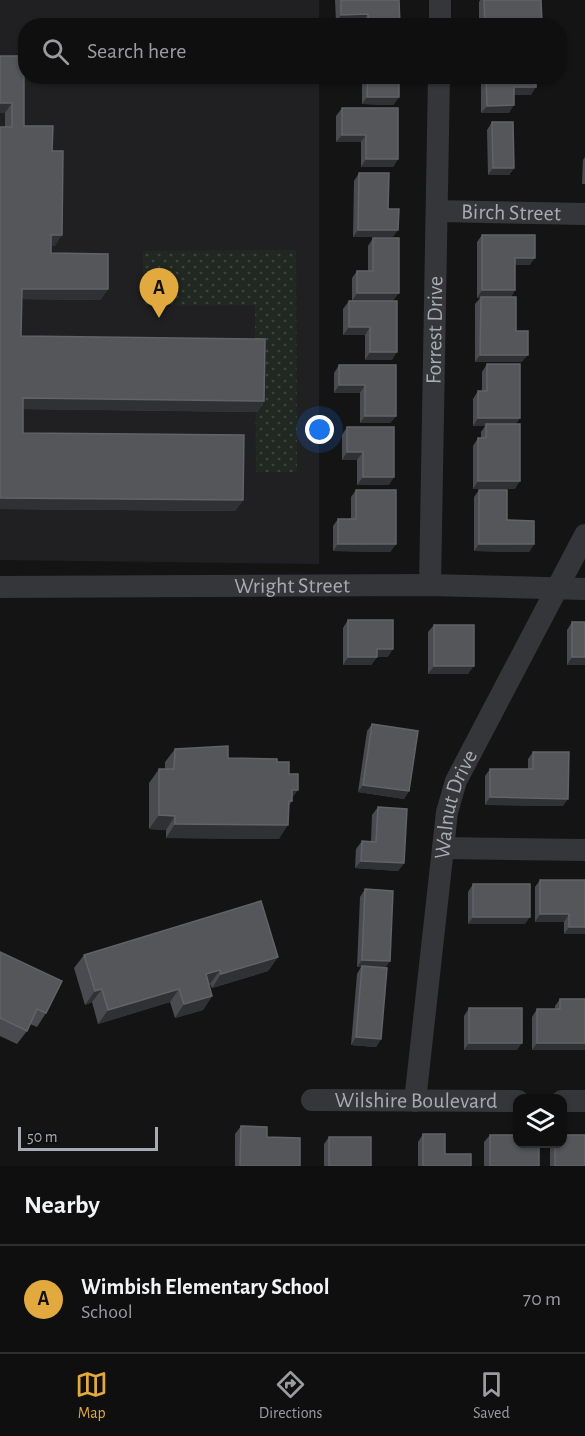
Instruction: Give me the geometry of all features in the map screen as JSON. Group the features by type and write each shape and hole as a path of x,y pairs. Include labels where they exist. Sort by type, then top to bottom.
{"street":[{"path":"440,0 440,18"},
{"name":"Forrest Drive","path":"430,585 439,84"},
{"name":"Birch Street","path":"437,211 585,214"},
{"name":"Walnut Drive","path":"415,1101 447,813 456,781 585,535"},
{"name":"Wright Street","path":"0,587 430,585 585,589"},
{"path":"443,848 585,850"},
{"name":"Wilshire Boulevard","path":"312,1100 513,1101"},
{"path":"567,1101 585,1101"}],"shaded area":[{"path":"0,0 319,0 319,18 18,18 18,84 319,84 319,564 0,560"},
{"path":"296,250 297,472 256,472 255,305 143,306 143,251"}],"building":[{"path":"341,0 399,0 400,18 368,18 368,14 341,15"},
{"path":"484,0 541,0 542,18 485,18"},
{"path":"0,56 18,56 18,84 24,84 24,126 53,126 52,151 63,151 62,235 51,235 51,253 108,254 108,289 22,289 21,336 265,339 264,401 23,398 23,433 244,435 243,500 0,498 0,127 12,127 12,103 0,103"},
{"path":"368,84 399,84 399,97 367,97"},
{"path":"486,84 536,84 536,87 514,87 514,105 487,106"},
{"path":"342,108 398,108 398,159 366,159 366,135 342,135"},
{"path":"492,122 513,122 514,168 493,168"},
{"path":"359,173 389,173 388,209 399,209 398,230 358,230"},
{"path":"482,235 535,235 535,258 515,258 515,290 482,290"},
{"path":"373,238 399,238 399,293 357,293 357,271 373,271"},
{"path":"481,297 516,297 516,331 528,331 528,355 480,355"},
{"path":"349,301 397,301 397,352 370,352 370,327 349,327"},
{"path":"487,364 520,364 520,418 478,418 478,391 487,391"},
{"path":"339,365 396,365 396,416 365,416 365,385 339,385"},
{"path":"486,424 520,424 520,481 478,481 478,438 486,438"},
{"path":"347,427 394,427 394,477 363,477 363,452 347,452"},
{"path":"356,490 396,490 396,544 338,544 338,519 356,519"},
{"path":"479,490 507,490 507,520 534,521 534,544 479,544"},
{"path":"348,620 393,620 393,649 377,649 377,657 348,657"},
{"path":"572,622 585,622 585,657 572,657"},
{"path":"434,625 474,625 474,666 434,666"},
{"path":"372,724 418,731 409,791 363,785"},
{"path":"228,746 228,758 277,759 277,762 289,762 289,774 298,774 298,790 292,790 288,825 175,824 175,816 159,815 159,769 174,769 175,749"},
{"path":"533,752 569,752 568,799 490,797 490,769 533,769"},
{"path":"378,807 407,809 404,863 361,861 362,841 376,842"},
{"path":"540,880 585,880 585,927 569,927 569,914 540,914"},
{"path":"473,884 530,884 530,917 473,917"},
{"path":"365,889 393,891 390,961 362,960"},
{"path":"261,901 278,957 221,974 220,970 206,974 212,996 184,1004 179,989 108,1010 102,989 95,991 84,955"},
{"path":"0,952 62,981 46,1013 37,1009 27,1031 0,1018"},
{"path":"362,966 387,968 381,1039 356,1037"},
{"path":"560,999 585,999 585,1043 537,1043 537,1009 560,1009"},
{"path":"469,1008 522,1008 522,1043 469,1043"},
{"path":"241,1126 267,1127 267,1137 300,1138 300,1166 240,1166"},
{"path":"423,1134 445,1134 445,1154 471,1154 471,1166 423,1166"},
{"path":"490,1135 513,1135 513,1148 539,1148 539,1166 490,1166"},
{"path":"567,1135 585,1135 585,1166 555,1166 555,1148 567,1148"},
{"path":"329,1137 371,1137 371,1166 329,1166"}],"place":[{"name":"Wimbish Elementary School","path":"159,318"}]}
